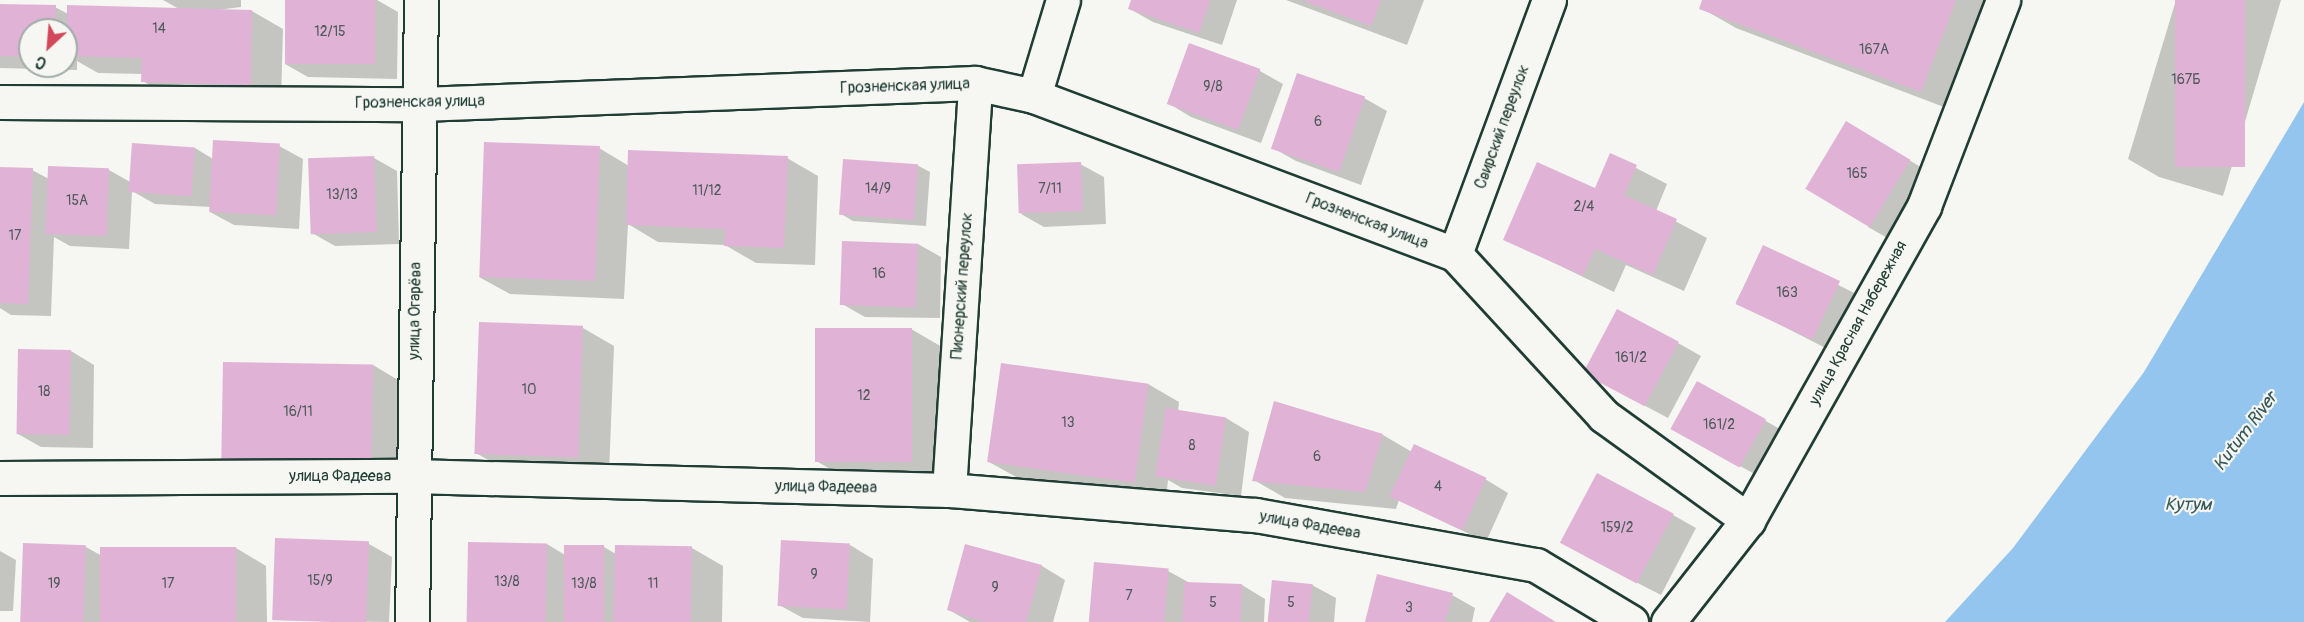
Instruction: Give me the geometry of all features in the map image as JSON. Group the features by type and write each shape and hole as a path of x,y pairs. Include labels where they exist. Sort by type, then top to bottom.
{"street":[{"name":"улица Огарёва","path":"412,622 412,476 422,0"},
{"path":"1034,96 1062,0"},
{"name":"Свирский переулок","path":"1455,254 1549,0"},
{"name":"улица Красная Набережная","path":"1668,622 1748,520 1924,206 2003,0"},
{"name":"Грозненская улица","path":"0,102 420,104 975,83 1034,96 1455,254 1604,416 1748,520"},
{"name":"Пионерский переулок","path":"948,490 975,83"},
{"name":"улица Фадеева","path":"0,478 412,476 948,490 1255,515 1536,565 1631,622"}],"water":[{"name":"Кутум","path":"2304,102 2304,622 1945,622 2013,548 2144,372"}],"building":[{"path":"285,0 375,0 375,64 285,64"},
{"path":"1131,0 1210,0 1199,33 1128,9"},
{"path":"1302,0 1381,0 1371,26"},
{"path":"1702,0 1956,0 1921,92 1699,9"},
{"path":"2175,0 2245,0 2245,167 2175,167"},
{"path":"0,4 56,5 55,18 18,18 18,57 0,56"},
{"path":"67,5 252,10 251,85 141,82 142,58 78,56 78,18 67,18"},
{"path":"1189,43 1260,69 1238,130 1167,104"},
{"path":"1297,73 1365,96 1339,172 1271,149"},
{"path":"1846,121 1910,160 1870,227 1805,189"},
{"path":"213,140 280,144 276,215 209,212"},
{"path":"484,142 600,146 595,281 479,277"},
{"path":"132,143 195,147 191,196 129,192"},
{"path":"628,150 788,156 784,248 724,246 725,229 626,225"},
{"path":"1610,153 1637,165 1624,195 1677,219 1653,275 1595,249 1583,276 1503,240 1537,162 1595,188"},
{"path":"374,156 377,232 311,234 308,158"},
{"path":"843,159 918,164 914,220 839,215"},
{"path":"1081,162 1083,211 1019,213 1017,164"},
{"path":"48,166 109,168 107,236 46,234"},
{"path":"0,167 33,168 28,304 0,303"},
{"path":"842,241 918,244 916,308 840,305"},
{"path":"1763,245 1840,281 1813,340 1736,304"},
{"path":"1617,309 1679,342 1645,406 1583,373"},
{"path":"479,322 583,326 578,458 474,454"},
{"path":"815,328 912,328 912,462 815,462"},
{"path":"18,349 71,350 70,435 17,434"},
{"path":"223,362 373,365 371,464 221,461"},
{"path":"1001,363 1149,384 1135,483 987,462"},
{"path":"1697,381 1766,419 1739,467 1670,429"},
{"path":"1274,401 1383,434 1365,492 1252,481"},
{"path":"1166,408 1226,418 1215,486 1155,476"},
{"path":"1414,444 1487,478 1462,530 1389,497"},
{"path":"1597,473 1674,514 1637,584 1560,543"},
{"path":"275,538 369,541 366,622 272,620"},
{"path":"781,540 850,544 846,610 778,606"},
{"path":"468,542 547,543 546,622 467,622"},
{"path":"23,543 86,545 83,622 20,622"},
{"path":"965,544 1042,565 1026,622 984,622 947,610"},
{"path":"564,545 604,545 604,622 564,622"},
{"path":"615,545 692,546 691,622 614,622"},
{"path":"100,547 236,547 236,622 100,622"},
{"path":"1094,562 1169,569 1164,622 1089,622"},
{"path":"1377,574 1453,593 1445,622 1365,622"},
{"path":"1272,580 1313,584 1309,622 1268,622"},
{"path":"1184,582 1242,584 1241,622 1183,622"},
{"path":"1507,592 1556,622 1489,622"}],"water label":[{"name":"Kutum River","path":"2246,432"}]}
